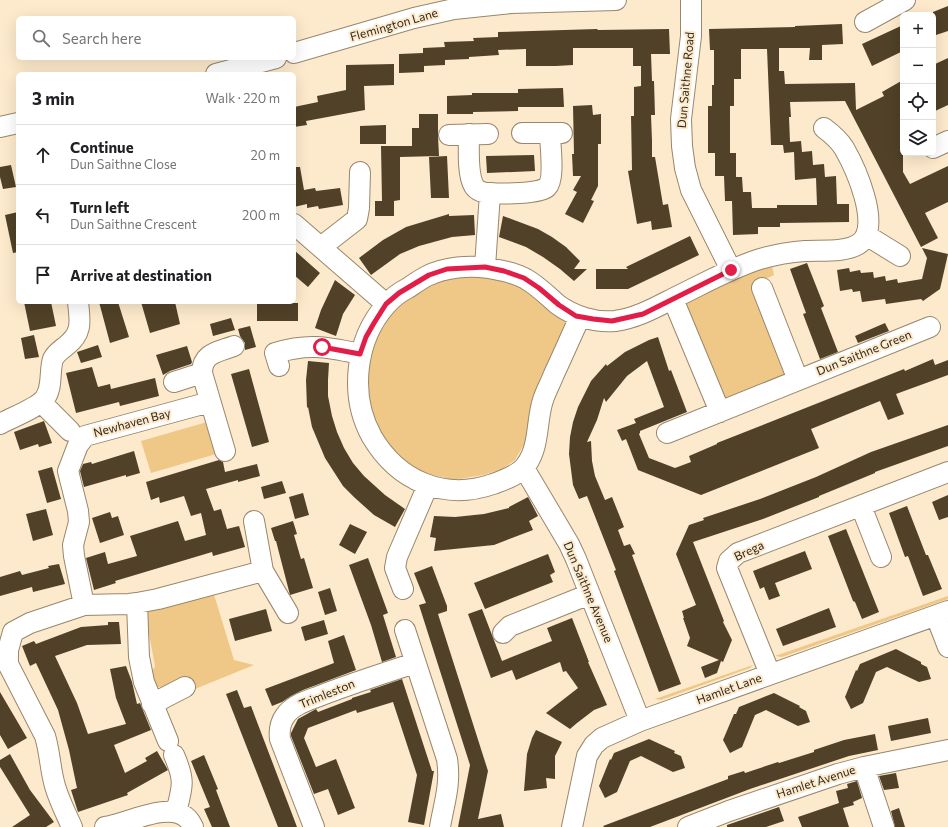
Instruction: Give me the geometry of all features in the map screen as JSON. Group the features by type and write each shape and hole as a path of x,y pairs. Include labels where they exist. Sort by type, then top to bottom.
{"street":[{"name":"Flemington Lane","path":"296,52 414,18 454,9 511,3 616,0"},
{"name":"Dun Saithne Road","path":"691,0 691,36 681,119 682,146 685,168 691,190 731,270"},
{"path":"864,22 905,0"},
{"path":"224,72 268,60"},
{"path":"0,127 16,124"},
{"path":"580,317 543,400 534,449 531,457 524,468 517,474 486,486 464,490 444,490 428,485 405,474 392,463 370,434 363,414 359,391 360,354 369,332 386,304 399,293 429,275 447,269 485,267 504,271 524,278 576,316 612,321 628,319 643,314 731,270 761,259 785,253 850,248 861,242 866,235 868,227 864,192 843,146 824,128"},
{"path":"449,135 479,134 470,167 472,182 478,190 490,193 541,191 547,188 550,181 556,133 522,133"},
{"path":"936,147 948,141"},
{"path":"321,248 357,219 360,208 360,172"},
{"path":"485,267 490,193"},
{"path":"296,226 386,304"},
{"path":"866,235 900,256"},
{"path":"762,288 798,380"},
{"path":"673,298 720,412"},
{"path":"1,420 41,402 46,398 50,386 54,358 79,331 78,304"},
{"name":"Dun Saithne Green","path":"667,433 930,327"},
{"path":"224,451 202,373 202,366 214,353 234,346"},
{"path":"279,366 275,353 292,348 306,346 322,347 360,354"},
{"path":"174,382 202,373"},
{"path":"41,402 70,431"},
{"name":"Newhaven Bay","path":"84,605 73,545 79,522 78,511 68,471 78,445 85,436 210,402"},
{"name":"Dun Saithne Avenue","path":"524,468 569,544 640,721"},
{"name":"Brega","path":"770,674 727,568 729,561 738,553 948,472"},
{"path":"403,589 391,553 428,485"},
{"path":"861,506 881,557"},
{"path":"254,521 264,571 288,613"},
{"path":"72,827 55,787 49,749 45,736 8,664 8,650 13,632 30,623 84,605 137,603 158,599 264,571"},
{"path":"503,633 510,626 590,594"},
{"path":"137,603 139,657 144,682 181,772 182,789 176,812"},
{"path":"942,613 948,647"},
{"name":"Hamlet Lane","path":"572,827 587,756 602,738 640,721 942,613"},
{"path":"405,630 447,759 449,771 448,789 440,827"},
{"name":"Trimleston","path":"314,827 280,739 280,724 285,715 291,709 352,683 415,663"},
{"path":"152,704 185,687"},
{"name":"Hamlet Avenue","path":"688,827 731,819 838,774 864,767 948,750"},
{"path":"864,767 884,827"},
{"path":"105,827 166,811 176,812 188,819 193,827"}],"shaded area":[{"path":"771,261 774,275 754,284 785,360 785,378 732,399 724,398 685,305 691,295"},
{"path":"453,273 520,282 565,315 566,326 525,443 515,460 502,469 483,475 453,480 418,471 393,450 376,426 366,394 367,354 398,300"},
{"path":"207,422 216,454 151,473 141,441"},
{"path":"212,588 234,660 254,665 195,689 183,678 163,687 155,687 152,672 155,666 149,634 144,631 148,605"},
{"path":"948,596 948,599 782,657 775,656"},
{"path":"753,665 750,668 661,700 655,699"}],"building":[{"path":"948,6 948,31 936,35 936,12 933,12"},
{"path":"842,24 843,44 822,45 822,60 809,60 810,48 779,48 779,71 784,71 785,84 855,83 856,110 884,96 882,92 900,82 900,156 903,156 903,172 910,184 948,166 948,202 925,213 938,238 921,247 845,101 790,102 791,117 789,117 790,142 801,141 802,152 812,151 813,165 824,164 825,177 836,176 837,204 849,204 849,222 780,223 780,227 758,227 758,234 733,235 732,201 725,201 724,176 715,176 715,153 708,153 708,106 712,106 712,85 714,85 714,50 710,50 709,29 795,27","holes":["741,49 767,49 771,145 783,145 784,153 794,152 795,180 816,178 817,205 777,205 777,208 752,208 751,192 743,192 742,177 736,177 736,153 730,153 730,106 734,106 734,79 741,79"]},
{"path":"900,26 900,52 872,66 862,44"},
{"path":"597,29 669,29 670,54 651,54 652,81 654,81 655,115 651,115 652,157 655,157 663,205 668,204 672,227 652,230 651,221 637,224 628,171 632,170 631,116 634,116 634,87 641,86 641,66 633,66 633,48 573,48 573,65 556,66 526,66 526,49 498,50 499,55 469,57 469,59 445,60 445,65 424,66 424,72 399,73 399,54 423,53 423,48 445,47 444,42 474,41 473,38 498,37 498,32"},
{"path":"948,58 948,105 936,111 936,84 936,64"},
{"path":"394,64 394,85 364,86 365,110 306,121 307,125 296,127 296,107 318,102 317,96 346,90 346,65"},
{"path":"563,88 564,107 518,107 518,111 447,114 447,96 472,95 472,93 518,93 518,89"},
{"path":"592,105 593,115 601,114 601,144 598,144 598,186 591,200 594,201 583,223 565,214 577,192 573,190 581,176 573,176 573,106"},
{"path":"419,114 438,114 439,156 400,157 400,200 394,201 394,216 375,216 375,201 382,201 381,146 412,146 412,128 419,128"},
{"path":"386,125 386,144 360,144 360,126"},
{"path":"534,155 535,171 487,173 486,156"},
{"path":"447,156 449,198 431,198 429,157"},
{"path":"11,165 16,187 3,189 0,177 0,167"},
{"path":"296,167 300,167 304,190 315,188 316,191 340,188 343,205 319,209 318,206 307,208 307,204 296,207"},
{"path":"16,212 16,252 13,253 5,215"},
{"path":"449,214 449,216 474,215 475,235 452,237 419,246 400,254 371,275 359,258 383,240 406,227"},
{"path":"503,216 538,229 552,237 566,247 580,261 574,269 587,269 574,281 560,269 526,247 499,237"},
{"path":"690,236 699,255 628,289 596,289 596,269 628,269 626,267"},
{"path":"922,248 948,254 940,289 923,301 921,299 886,304 885,299 862,302 860,291 853,292 852,289 840,291 837,270 849,268 850,272 860,270 861,273 873,272 874,278 885,276 886,281 897,279 898,283 922,279 927,258"},
{"path":"296,252 320,273 308,287 296,277"},
{"path":"807,263 824,306 821,308 838,352 820,359 803,314 806,313 790,269"},
{"path":"335,280 355,295 343,314 336,336 315,328 321,310"},
{"path":"298,303 298,321 257,321 257,304"},
{"path":"24,304 51,304 56,326 30,331"},
{"path":"100,304 119,304 129,337 110,343"},
{"path":"142,304 175,304 180,324 150,333"},
{"path":"231,318 235,330 213,336 210,324"},
{"path":"885,323 889,331 858,343 855,336"},
{"path":"250,326 256,347 245,350 245,343 240,336 238,329"},
{"path":"34,335 39,357 25,359 21,338"},
{"path":"658,337 669,371 671,370 687,412 640,431 639,434 649,458 675,468 691,462 689,456 717,443 904,369 905,371 933,359 935,365 948,360 948,375 896,394 904,414 888,420 880,401 811,429 819,448 701,495 638,470 626,439 622,441 617,430 636,423 634,419 664,407 647,361 627,376 606,402 604,398 597,420 587,442 591,441 592,461 595,476 605,500 612,497 624,527 618,530 624,546 630,544 635,554 632,555 681,684 659,692 614,571 616,570 587,496 579,499 573,485 569,454 573,422 578,407 591,381 606,364 607,366 625,352"},
{"path":"98,345 102,357 81,363 77,352"},
{"path":"187,346 192,362 191,364 163,375 156,355"},
{"path":"308,361 329,363 328,396 337,432 353,463 364,476 385,495 405,509 395,527 374,515 355,498 343,486 325,458 312,427 308,407 307,408 306,380"},
{"path":"92,367 98,387 110,384 111,389 155,378 159,396 120,406 119,402 76,413 66,373"},
{"path":"249,369 269,442 252,447 231,374"},
{"path":"44,421 52,443 39,447 38,444 20,450 14,432"},
{"path":"948,425 948,446 875,472 819,497 763,519 693,542 724,621 723,622 732,640 723,662 721,661 717,673 705,678 701,667 719,660 687,646 690,638 682,611 696,605 676,554 689,525 704,520 703,518 760,499 816,477 871,452"},
{"path":"134,451 140,473 126,477 126,475 84,487 80,471 83,464 91,462 92,464"},
{"path":"219,460 223,462 225,472 257,464 260,476 238,482 238,480 206,489 214,511 221,509 227,529 239,526 245,547 213,556 212,552 115,581 116,583 94,590 86,558 105,552 108,564 137,556 130,536 178,521 185,541 206,535 201,513 191,516 184,496 160,503 159,497 151,500 146,482"},
{"path":"52,467 61,499 47,503 38,471"},
{"path":"282,481 286,493 264,499 261,487"},
{"path":"303,493 309,515 295,519 289,497"},
{"path":"948,495 948,517 939,520 932,502"},
{"path":"528,497 538,516 529,521 533,530 494,545 434,551 436,538 430,537 434,516 455,517 484,514 509,508"},
{"path":"907,506 926,555 928,555 942,589 923,596 908,556 905,557 889,513"},
{"path":"46,509 53,535 33,541 26,514"},
{"path":"110,512 112,518 118,516 124,535 100,543 92,518"},
{"path":"293,521 297,534 294,535 301,559 304,558 313,588 290,595 276,541 271,528"},
{"path":"350,524 367,532 355,554 339,545"},
{"path":"846,529 879,612 862,619 855,602 853,601 828,536"},
{"path":"805,551 812,569 775,583 780,596 769,600 764,587 760,589 753,571"},
{"path":"548,554 555,572 550,575 553,582 485,609 474,583"},
{"path":"368,558 388,613 383,615 396,657 382,662 371,625 349,565"},
{"path":"59,564 65,584 33,592 32,587 0,596 0,577 20,571 22,575 49,568 48,566"},
{"path":"432,566 447,606 447,611 438,614 488,771 478,819 501,814 504,827 458,827 470,765 419,605 426,603 414,573"},
{"path":"330,588 337,611 325,615 318,592"},
{"path":"829,608 836,627 783,646 776,629"},
{"path":"266,609 272,631 235,641 229,619"},
{"path":"482,609 502,661 552,641 547,628 572,618 588,662 607,705 594,710 570,729 546,713 578,688 566,671 563,672 560,662 516,680 512,670 491,678 468,614"},
{"path":"324,620 328,634 305,641 301,627"},
{"path":"108,622 119,622 121,644 87,645 55,656 77,703 88,734 126,724 116,698 110,669 126,666 132,682 137,704 140,703 151,730 114,745 125,773 147,761 145,758 157,751 168,770 127,793 128,795 78,812 71,790 77,788 69,750 58,710 36,663 30,666 22,646 34,641 36,644 81,627 108,625"},
{"path":"344,635 356,670 303,690 272,706 265,689 334,663 328,641"},
{"path":"896,649 921,662 921,664 927,667 931,679 919,682 887,667 876,672 863,703 851,709 845,697 860,664"},
{"path":"402,679 432,771 434,771 424,825 408,822 417,775 393,702 357,713 356,710 308,728 304,738 316,767 336,759 355,808 338,815 328,789 314,794 291,733 298,719 316,709 318,712 371,692 370,690"},
{"path":"237,690 244,708 251,706 297,827 278,827 226,694"},
{"path":"0,692 27,738 8,749 0,735"},
{"path":"774,693 800,706 799,707 806,711 810,722 798,726 766,710 755,715 742,747 730,753 723,740 734,714 736,714 739,707"},
{"path":"928,718 931,733 891,741 888,726"},
{"path":"536,730 562,742 555,756 555,779 546,778 547,788 524,791 527,754"},
{"path":"875,734 878,750 849,756 750,789 650,827 603,826 728,779 728,776 744,771 745,773 778,762 779,763 814,752 814,750 844,740"},
{"path":"649,739 675,751 674,753 681,756 685,768 673,772 641,756 630,761 617,792 605,798 599,786 614,753"},
{"path":"10,754 30,790 54,822 46,827 12,827 30,815 0,767 0,760"},
{"path":"204,755 218,789 216,790 230,827 212,827 204,809 210,807 191,761"},
{"path":"896,773 899,788 884,790 879,776"},
{"path":"857,781 862,798 853,802 854,805 843,808 849,827 802,827 798,817 839,803 836,791 848,788 847,784"},
{"path":"779,807 784,821 766,827 727,827 727,825"},
{"path":"899,808 905,827 895,827 891,811"}],"route":[{"path":"322,347 360,354 366,337 386,304 399,293 429,275 447,269 485,267 504,271 524,278 576,316 612,321 628,319 643,314 731,270"}]}
